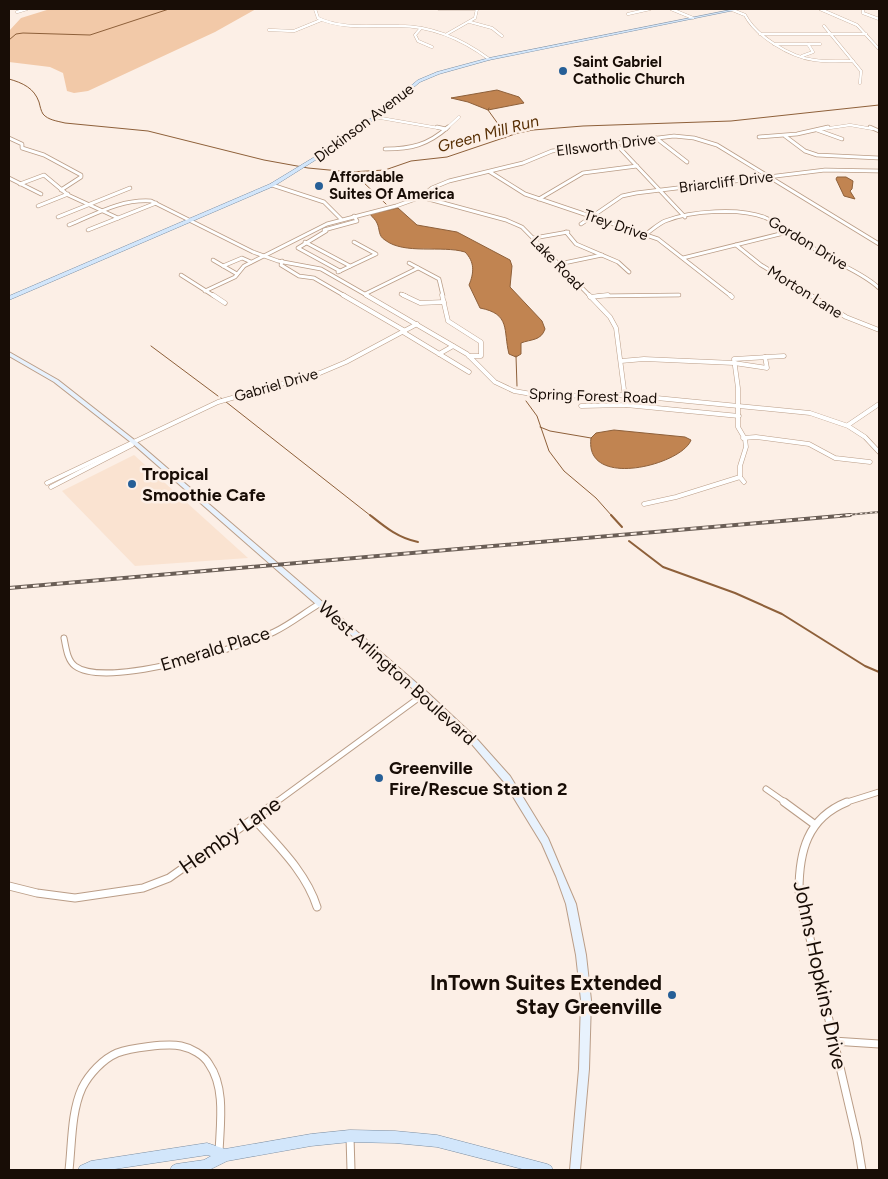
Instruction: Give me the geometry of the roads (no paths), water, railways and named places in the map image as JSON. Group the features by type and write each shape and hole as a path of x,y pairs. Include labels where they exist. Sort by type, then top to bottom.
{"main road":[{"name":"Dickinson Avenue","path":"9,298 272,184 306,166 375,117 418,81 458,66 489,59 738,9"},
{"name":"West Arlington Boulevard","path":"9,354 56,381 135,443 424,694 473,739 507,779 545,841 571,904 581,955 586,1000 584,1068 575,1170"},
{"path":"176,1170 205,1166 222,1154 350,1136 395,1137 437,1141 547,1170"},
{"path":"84,1170 91,1167 207,1149 222,1154"}],"street":[{"path":"17,12 27,9"},
{"path":"315,9 316,15 321,20 341,25 389,25 421,28 446,34 459,38 489,59"},
{"path":"440,9 477,9 475,18 446,34"},
{"path":"628,14 650,9"},
{"path":"671,9 693,18"},
{"path":"820,9 853,22 879,49"},
{"path":"863,9 863,13 879,19"},
{"path":"731,10 745,16 749,25 774,44 801,56 816,61 853,61"},
{"path":"269,30 294,31 321,20"},
{"path":"470,22 492,28 502,36"},
{"path":"824,26 862,75 860,83"},
{"path":"421,28 415,35 416,38 432,47"},
{"path":"760,34 866,34"},
{"path":"774,44 820,44"},
{"path":"801,56 813,52 808,44"},
{"path":"375,117 446,129"},
{"path":"385,149 417,147 431,143 459,117"},
{"path":"759,137 785,136 817,130 835,124 866,126 879,131"},
{"path":"817,130 842,139"},
{"name":"Ellsworth Drive","path":"251,262 341,219 396,206 421,197 432,188 449,182 523,163 552,151 674,136 694,138 711,143 769,176 879,244"},
{"path":"785,136 805,151 817,155 879,158"},
{"path":"9,138 22,144 22,148 44,155 81,174 82,177 61,190"},
{"path":"656,138 687,162"},
{"path":"615,143 685,216"},
{"path":"539,199 583,173 637,166"},
{"name":"Briarcliff Drive","path":"581,224 622,196 825,170 879,171"},
{"name":"Trey Drive","path":"490,172 513,188 539,199 658,239 732,297"},
{"path":"20,184 44,175 54,181 61,190 118,218"},
{"path":"9,178 40,194"},
{"path":"272,184 324,202 341,219"},
{"path":"58,217 130,188"},
{"path":"38,206 68,194"},
{"name":"Lake Road","path":"421,197 506,220 522,227 534,238 610,317 616,328 626,406"},
{"path":"69,225 129,201 141,199 156,203"},
{"path":"88,230 156,203"},
{"name":"Spring Forest Road","path":"156,203 263,256 321,269 469,356 495,382 514,391 543,396 626,395 810,413 848,424 864,435 879,452"},
{"name":"Gordon Drive","path":"646,234 667,220 685,216 747,212 766,218 829,258 865,277 879,288"},
{"path":"340,271 298,247 326,231 358,221 354,216"},
{"path":"320,228 326,231"},
{"path":"534,238 568,232 576,244 618,262 629,272"},
{"path":"683,258 788,232"},
{"path":"298,238 350,266"},
{"path":"332,275 376,254 354,242"},
{"name":"Morton Lane","path":"736,244 762,265 846,317 879,330"},
{"path":"559,264 603,255"},
{"path":"223,266 242,258 251,262"},
{"path":"213,260 237,274"},
{"path":"282,261 281,265 299,276 314,278 469,372"},
{"path":"205,291 230,280 244,266 251,262"},
{"path":"409,263 439,279 450,323 481,342 481,356 469,356"},
{"path":"365,294 418,268"},
{"path":"181,275 225,303"},
{"path":"340,293 352,287"},
{"path":"402,294 420,303 444,302"},
{"path":"590,297 608,295 679,295"},
{"name":"Gabriel Drive","path":"49,485 128,449 135,443 231,397 320,373 338,366 416,324"},
{"path":"439,354 453,346"},
{"path":"744,482 740,477 740,466 746,447 738,427 739,405 734,359 784,356"},
{"path":"621,361 644,359 734,363 767,368 765,357"},
{"path":"848,424 879,404"},
{"path":"580,406 626,406 739,416"},
{"path":"743,438 756,437 809,444 835,458 870,462"},
{"path":"644,504 676,498 740,477"},
{"name":"Emerald Place","path":"64,638 69,658 74,665 82,670 99,673 160,668 178,664 274,632 319,604"},
{"name":"Hemby Lane","path":"9,886 37,893 75,898 143,888 169,878 254,819 424,694"},
{"path":"766,789 814,824"},
{"name":"Johns Hopkins Drive","path":"862,1170 857,1140 799,891 798,872 802,851 814,824 828,810 842,802 879,792"},
{"path":"254,819 307,881 314,894 317,907"},
{"path":"833,1042 879,1044"},
{"path":"69,1170 76,1114 82,1088 98,1066 118,1053 139,1049 179,1045 195,1051 210,1064 219,1090 222,1154"},
{"path":"350,1136 351,1170"}],"waterway":[{"path":"9,40 16,34 23,33 90,35 169,9"},
{"name":"Green Mill Run","path":"9,79 23,84 31,90 37,97 43,114 47,118 56,121 148,131 264,160 308,168 350,172 385,170 411,161 447,157 505,137"},
{"name":"Green Mill Run","path":"505,137 533,130 583,126 731,121 879,105"},
{"path":"489,108 488,110 501,128 505,137"},
{"path":"341,172 361,180 386,204"},
{"path":"151,346 218,396"},
{"path":"516,356 517,386"},
{"path":"221,398 371,516"},
{"path":"526,401 537,416 541,427"},
{"path":"541,427 550,431 591,438"},
{"path":"541,427 549,451 564,471 596,498 612,516"},
{"path":"370,515 398,535 418,542"},
{"path":"611,515 622,527"},
{"path":"629,541 663,567 735,593 782,614 865,666 879,672"}],"railway":[{"path":"835,516 879,512"},
{"path":"9,588 850,515"}],"place":[{"name":"Saint Gabriel Catholic Church","path":"563,71"},
{"name":"Affordable Suites Of America","path":"319,186"},
{"name":"Tropical Smoothie Cafe","path":"132,484"},
{"name":"Greenville Fire/Rescue Station 2","path":"379,778"},
{"name":"InTown Suites Extended Stay Greenville","path":"672,995"}]}
